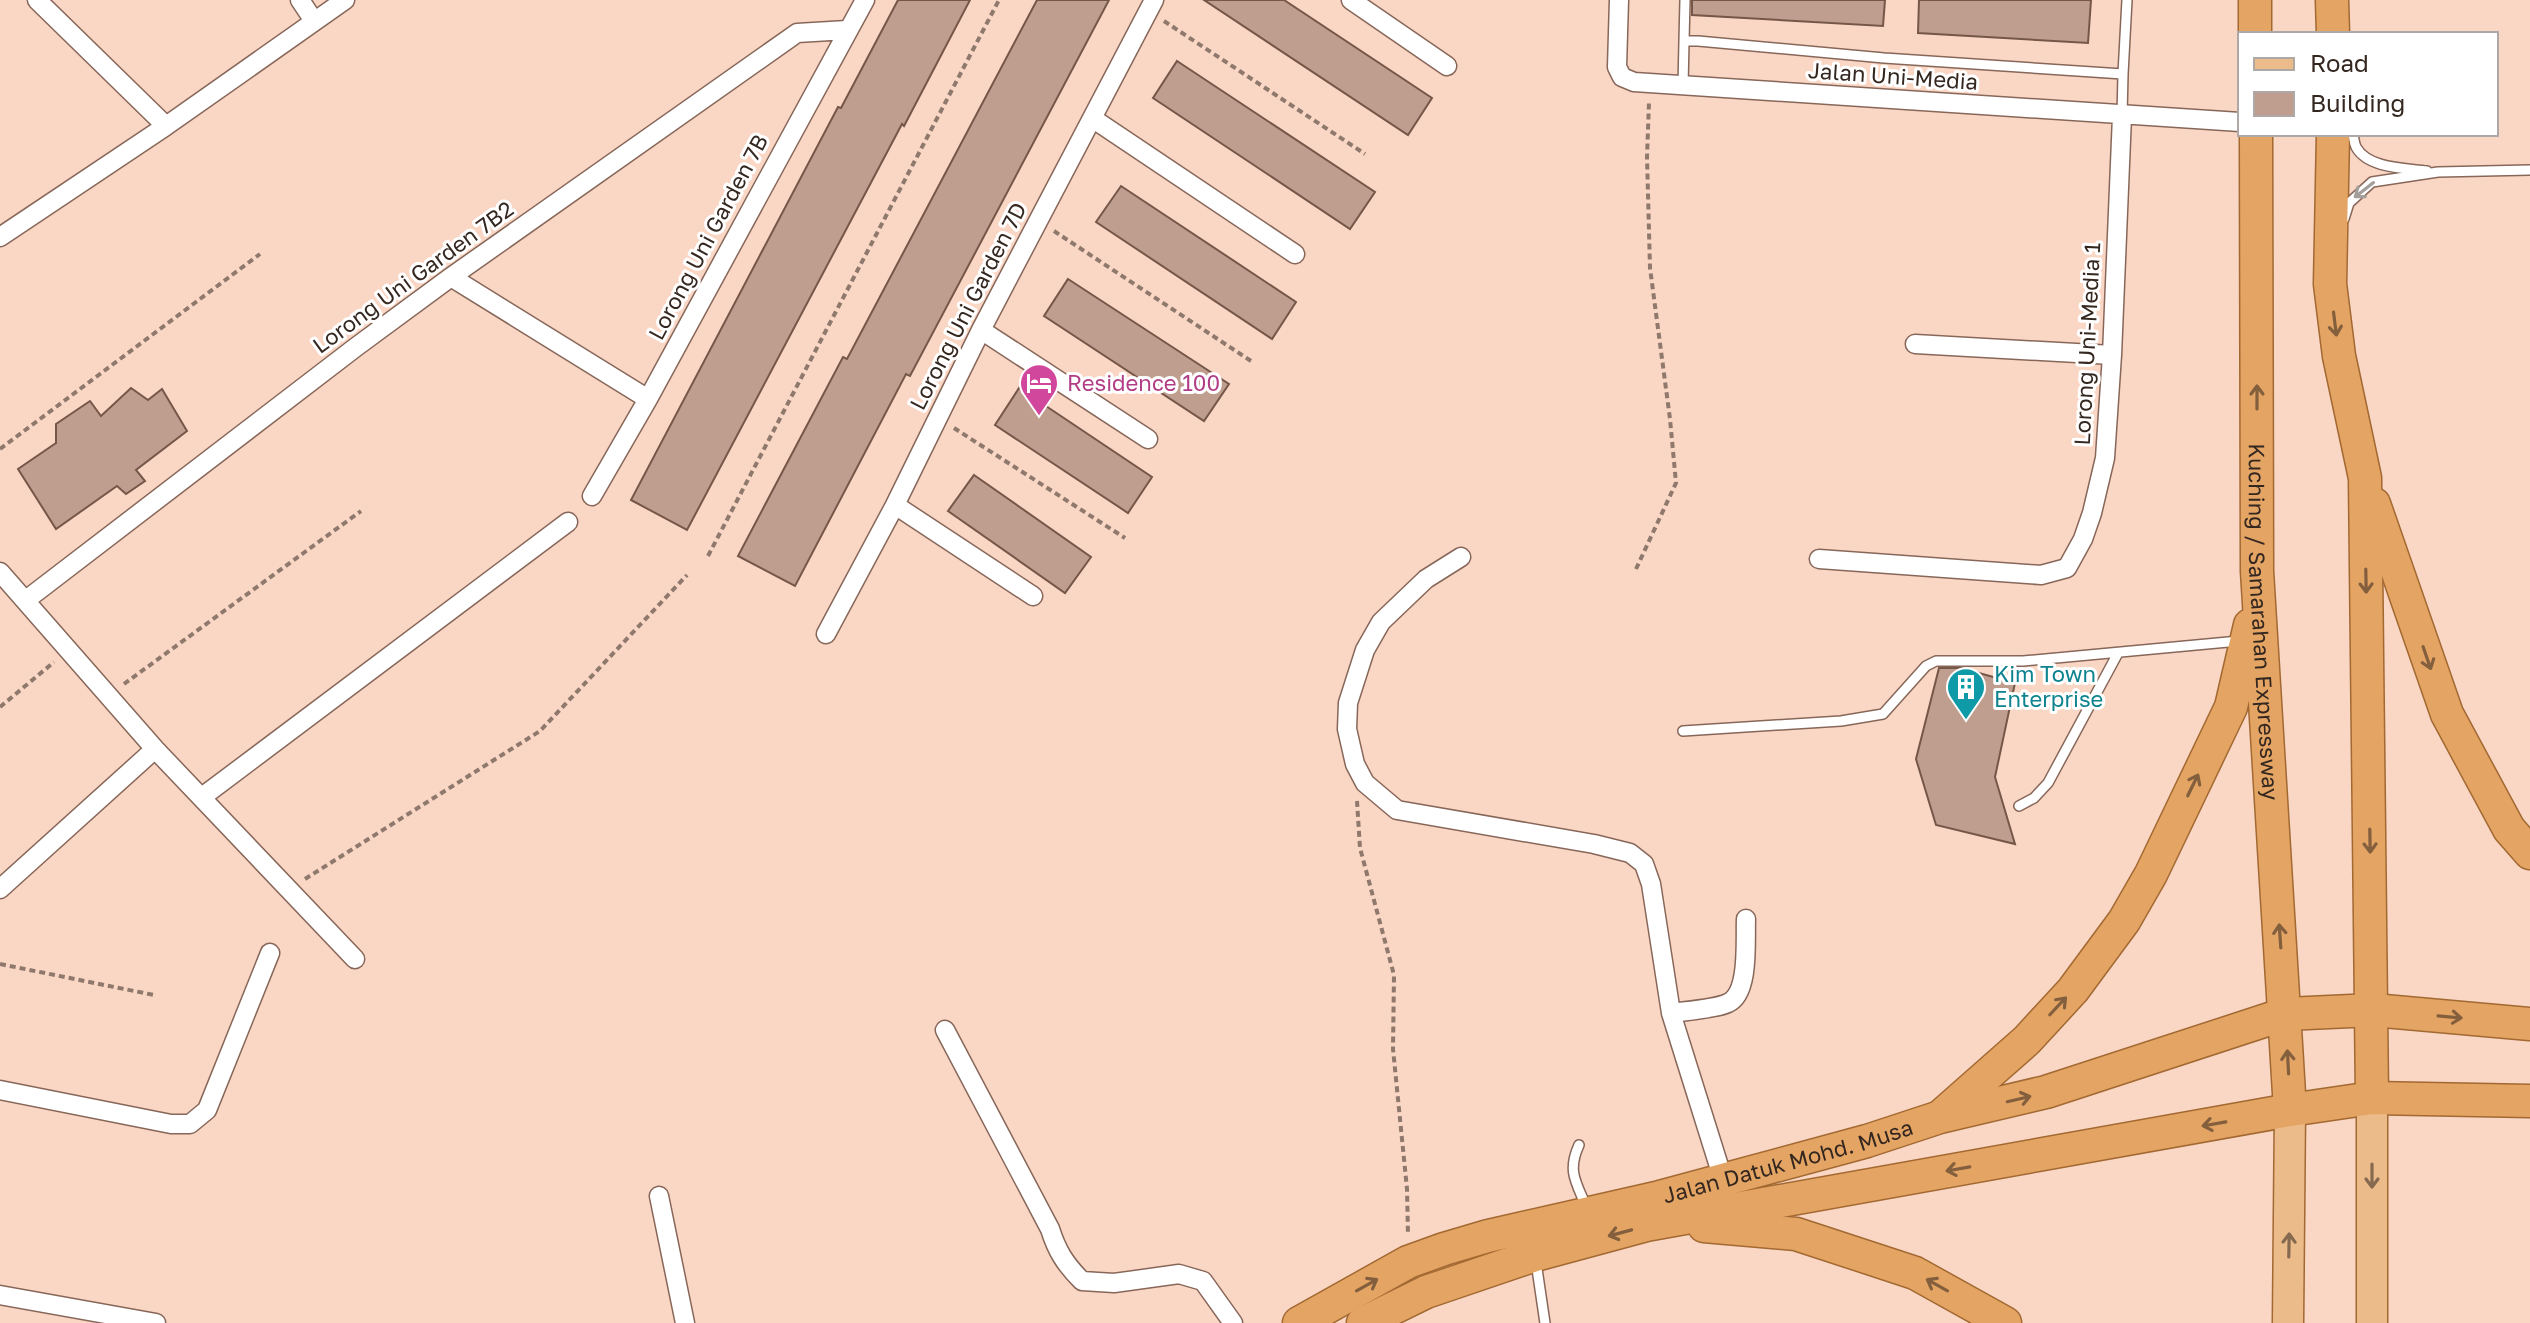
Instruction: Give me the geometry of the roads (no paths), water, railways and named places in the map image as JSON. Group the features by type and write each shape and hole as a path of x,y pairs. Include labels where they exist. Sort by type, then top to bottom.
{"highway":[{"path":"2255,0 2255,32"},
{"path":"2332,0 2333,32"},
{"name":"Kuching / Samarahan Expressway","path":"2256,136 2257,571 2290,1110"},
{"path":"2333,136 2330,284 2339,356 2365,478 2447,714 2509,829 2530,853"},
{"path":"2365,478 2372,1098"},
{"path":"1940,1117 2036,1030 2073,990 2124,921 2151,874 2231,707 2247,640 2257,571"},
{"name":"Jalan Datuk Mohd. Musa","path":"1299,1323 1408,1262 1488,1236 1660,1197 1867,1141 1940,1117 2046,1092 2285,1014 2373,1010 2530,1024"},
{"name":"Jalan Datuk Mohd. Musa","path":"1363,1323 1426,1292 1535,1255 1663,1222 2372,1098 2530,1101"},
{"path":"1663,1222 1796,1234 1915,1273 2005,1323"}],"main road":[{"path":"2372,1098 2372,1323"},
{"path":"2288,1323 2290,1110"}],"street":[{"path":"37,0 166,126"},
{"path":"300,0 314,21"},
{"path":"0,237 166,126 345,0"},
{"name":"Lorong Uni Garden 7B","path":"592,496 865,0"},
{"path":"1351,0 1447,66"},
{"name":"Jalan Uni-Media","path":"1619,0 1617,67 1622,77 1634,82 2238,122"},
{"name":"Lorong Uni Garden 7D","path":"826,634 1152,5"},
{"name":"Lorong Uni Garden 7B2","path":"26,600 451,277 797,33 847,30"},
{"name":"Lorong Uni-Media 1","path":"1819,559 2041,575 2067,568 2083,539 2092,513 2105,458 2122,116"},
{"path":"1092,118 1295,254"},
{"path":"451,277 648,399"},
{"path":"981,330 1148,439"},
{"path":"1915,344 2112,355"},
{"path":"895,505 1033,596"},
{"path":"202,797 568,522"},
{"path":"1461,557 1426,579 1381,622 1365,650 1348,703 1347,729 1355,764 1365,783 1397,810 1594,844 1630,853 1644,864 1651,884 1671,1013 1723,1179"},
{"path":"0,572 155,749 355,959"},
{"path":"0,889 155,749"},
{"path":"1671,1013 1728,1003 1739,994 1743,980 1746,919"},
{"path":"0,1090 171,1124 190,1124 207,1110 270,953"},
{"path":"945,1030 1050,1229 1057,1251 1069,1268 1082,1281 1114,1283 1179,1274 1203,1281 1233,1323"},
{"path":"659,1196 685,1323"},
{"path":"0,1295 156,1323"}],"lane":[{"path":"1683,86 1685,0"},
{"path":"2122,116 2127,0"},
{"path":"1684,41 2123,74"},
{"path":"2353,136 2356,147 2379,163 2438,172"},
{"path":"2330,284 2340,254 2344,216 2349,203 2372,182 2438,172 2530,170"},
{"path":"1683,731 1841,721 1883,714 1926,666 1936,661 2023,661 2247,640"},
{"path":"2019,806 2034,798 2048,783 2118,653"},
{"path":"1579,1145 1573,1159 1573,1172 1589,1213"},
{"path":"1535,1255 1545,1323"}],"place":[{"name":"Residence 100","path":"1039,417"},
{"name":"Kim Town Enterprise","path":"1966,721"}]}
